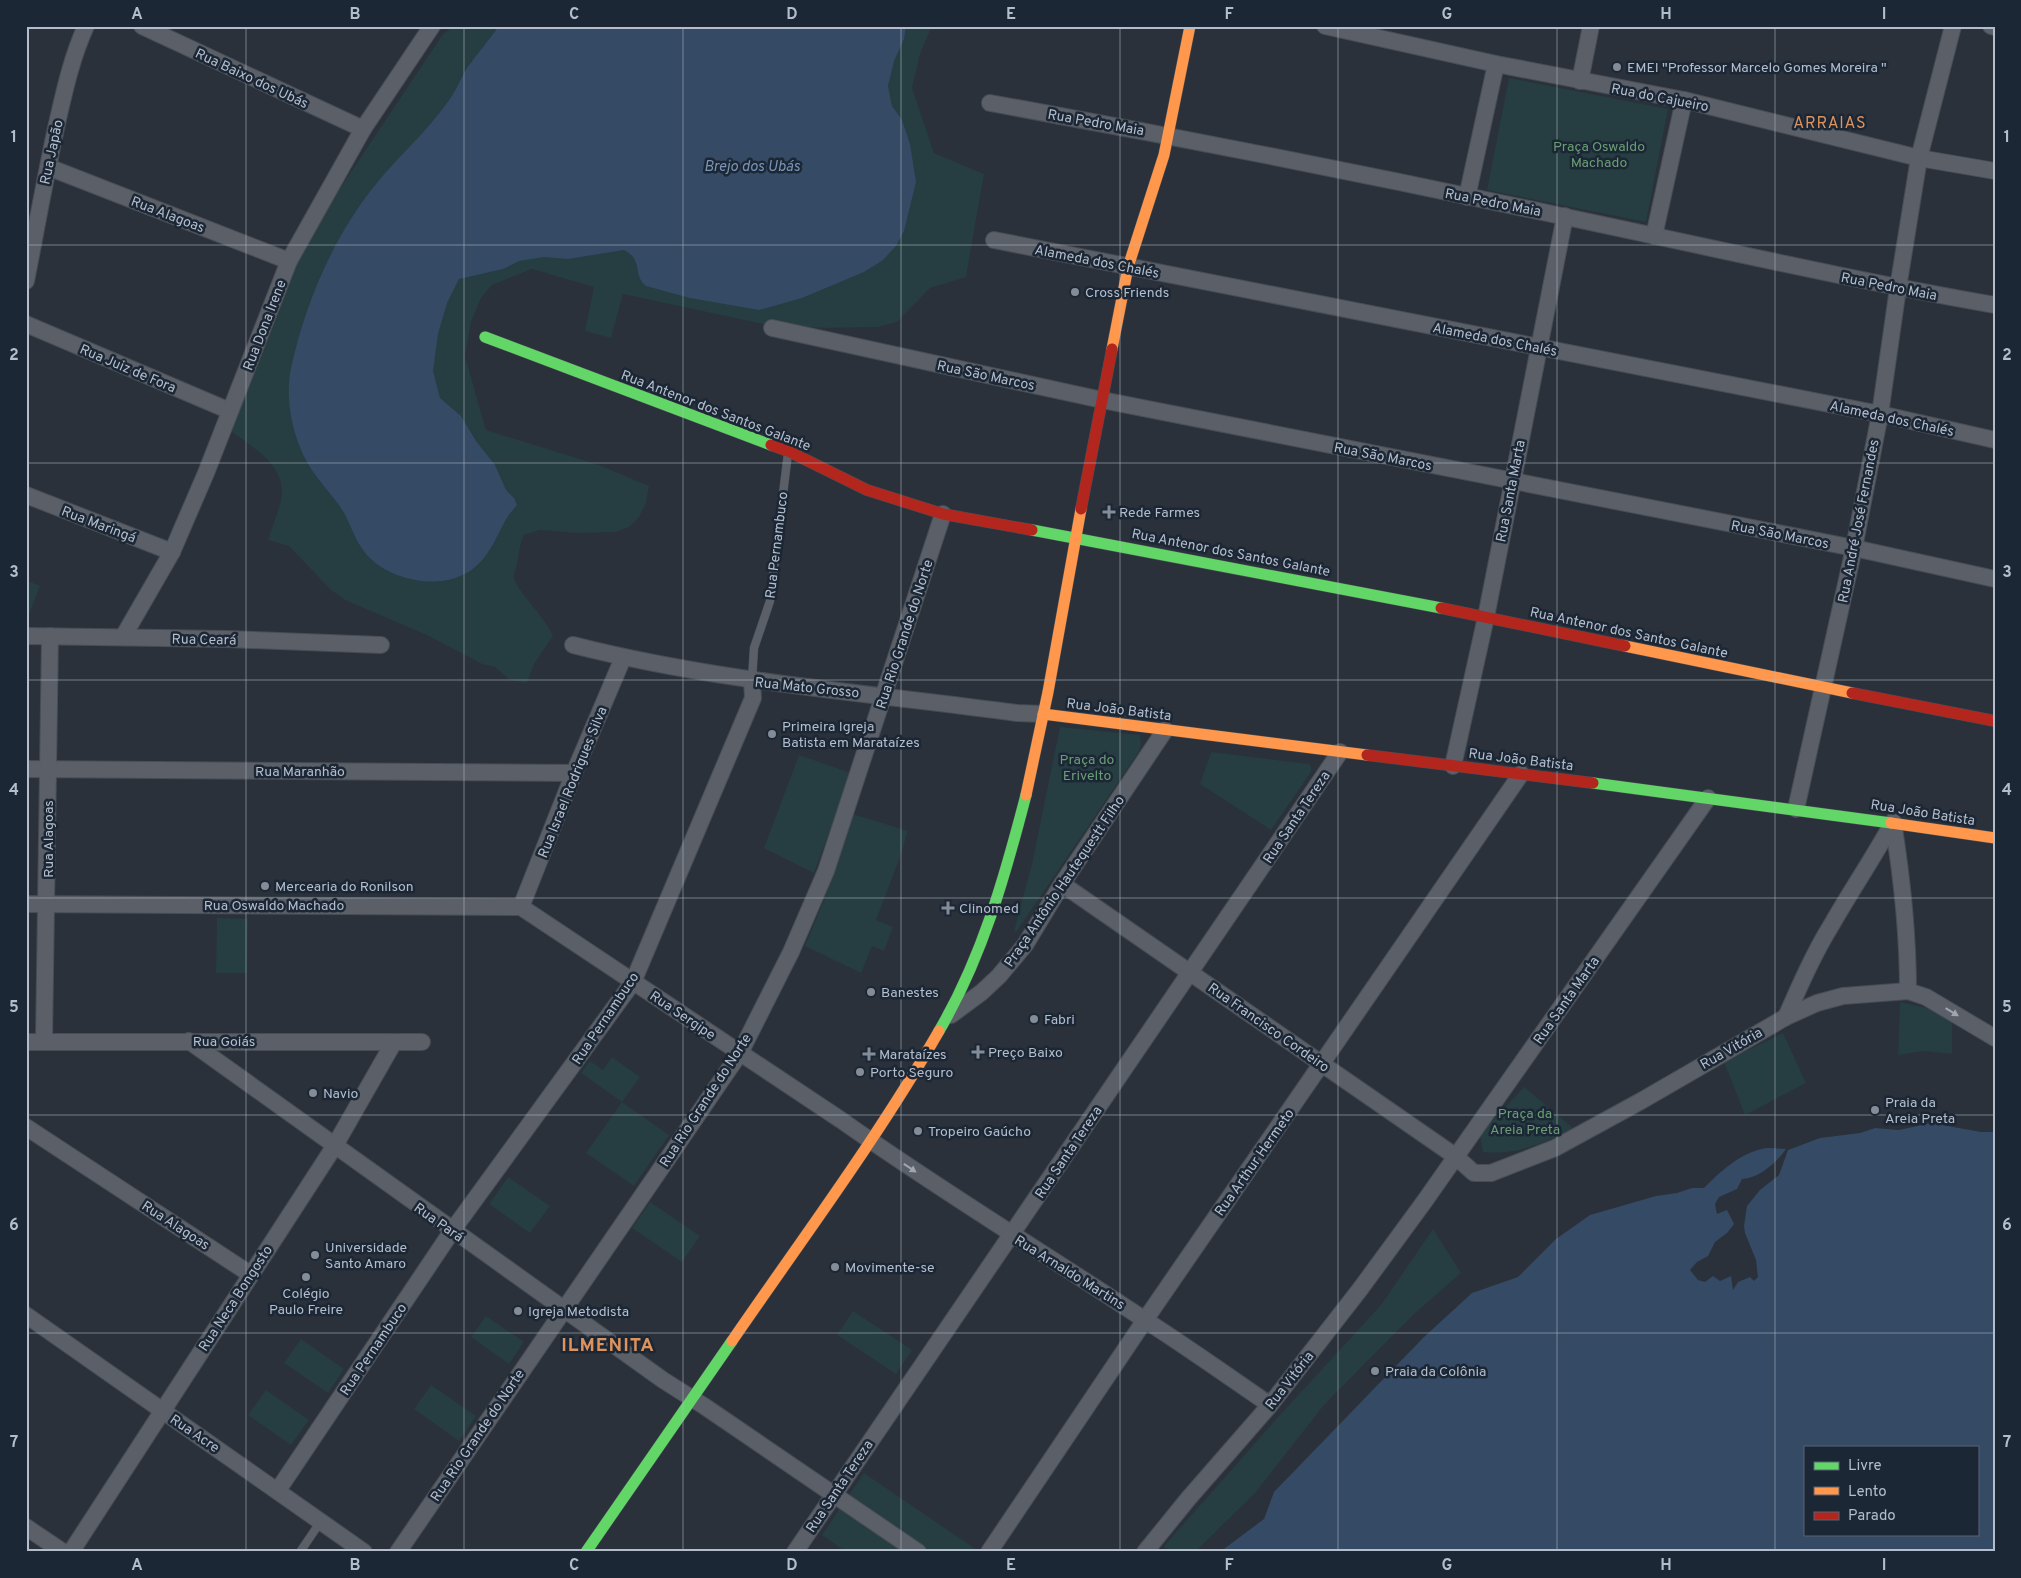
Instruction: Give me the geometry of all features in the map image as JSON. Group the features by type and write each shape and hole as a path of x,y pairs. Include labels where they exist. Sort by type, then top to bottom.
{"street":[{"name":"Rua Japão","path":"26,281 67,79 86,26"},
{"name":"Rua Baixo dos Ubás","path":"142,26 363,130"},
{"name":"Rua Dona Irene","path":"123,637 172,552 289,260 363,130 432,26"},
{"path":"586,1552 921,1063 947,1018 971,969 1010,856 1028,783 1043,714 1075,537 1128,267 1164,155 1190,26"},
{"name":"Rua do Cajueiro","path":"1325,26 1496,64 1684,100 1919,158 1995,171"},
{"path":"1580,81 1591,26"},
{"name":"Rua André José Fernandes","path":"1796,809 1854,548 1880,414 1919,158 1953,26"},
{"path":"1991,26 1995,27"},
{"path":"1467,197 1496,64"},
{"path":"1654,236 1684,100"},
{"name":"Rua Pedro Maia","path":"990,103 1168,135 1565,216 1898,288 1995,306"},
{"name":"Rua Alagoas","path":"48,168 289,260"},
{"name":"Rua Santa Marta","path":"1453,766 1486,617 1565,216"},
{"name":"Alameda dos Chalés","path":"994,240 1880,414 1995,440"},
{"name":"Rua Juiz de Fora","path":"26,324 230,411"},
{"name":"Rua São Marcos","path":"772,328 1102,400 1854,548 1995,579"},
{"name":"Rua Antenor dos Santos Galante","path":"485,337 740,435 788,451 868,490 943,514 1075,537 1486,617 1823,688 1995,721"},
{"name":"Rua Maringá","path":"26,496 172,552"},
{"name":"Rua Rio Grande do Norte","path":"398,1552 740,1052 791,952 826,871 943,514"},
{"name":"Rua Ceará","path":"26,636 227,639 381,646"},
{"name":"Rua Alagoas","path":"44,1041 50,636"},
{"name":"Rua Mato Grosso","path":"573,645 624,658 752,681 884,695 1017,713 1043,714"},
{"name":"Rua Israel Rodrigues Silva","path":"521,907 574,772 624,658"},
{"name":"Rua Pernambuco","path":"278,1490 452,1231 633,982 753,698 752,681"},
{"name":"Rua João Batista","path":"1043,714 1796,809 1995,838"},
{"name":"Praça Antônio Hautequestt Filho","path":"947,1018 982,992 999,976 1025,945 1062,884 1165,730"},
{"name":"Rua Santa Tereza","path":"795,1552 1340,752"},
{"name":"Rua Maranhão","path":"26,769 574,772"},
{"name":"Rua Arthur Hermeto","path":"989,1552 1145,1320 1521,774"},
{"name":"Rua Santa Marta","path":"1424,1202 1708,798"},
{"path":"1893,822 1901,871 1908,954 1908,991"},
{"path":"1786,1017 1831,924 1874,857 1893,822"},
{"name":"Rua Francisco Cordeiro","path":"1062,884 1456,1156 1474,1173"},
{"name":"Rua Oswaldo Machado","path":"26,904 521,907"},
{"name":"Rua Sergipe","path":"521,907 870,1140"},
{"name":"Rua Vitória","path":"1474,1173 1490,1173 1532,1158 1564,1143 1786,1017 1843,996 1908,991 1926,997 1995,1038"},
{"name":"Rua Pará","path":"188,1041 662,1380 692,1398 918,1552"},
{"name":"Rua Goiás","path":"26,1042 422,1042"},
{"name":"Rua Neca Bongosto","path":"70,1552 334,1147 394,1042"},
{"name":"Rua Alagoas","path":"26,1127 250,1274"},
{"name":"Rua Arnaldo Martins","path":"870,1140 1011,1235 1145,1320 1270,1405"},
{"name":"Rua Vitória","path":"1145,1552 1188,1499 1270,1405 1361,1288 1424,1202"},
{"name":"Rua Acre","path":"26,1315 278,1490 321,1521 347,1544 364,1552"},
{"path":"26,1527 63,1552"}],"lane":[{"name":"Rua Pernambuco","path":"752,681 754,648 770,601 788,451"},
{"path":"300,1552 321,1521"}],"green space":[{"name":"Brejo dos Ubás","path":"454,26 932,26 920,54 912,88 934,153 984,174 966,277 930,288 897,322 878,327 826,328 767,325 623,294 611,338 585,331 594,287 532,269 492,285 481,298 471,322 465,356 486,430 599,465 649,486 646,503 639,517 629,527 616,532 578,533 540,530 524,535 514,573 515,581 550,629 553,636 534,664 527,683 510,680 495,667 482,664 429,636 345,600 331,590 289,546 268,540 282,496 280,480 270,462 227,428 299,250 443,34"},
{"name":"Praça Oswaldo Machado","path":"1509,78 1668,109 1646,222 1487,190"},
{"path":"26,580 40,586 29,615 26,615"},
{"name":"Praça do Erivelto","path":"1060,727 1140,735 1141,745 1138,753 1017,931 1014,931 1032,864"},
{"path":"1211,752 1309,764 1311,772 1271,830 1200,784"},
{"path":"799,755 851,773 814,873 764,848"},
{"path":"853,814 908,831 876,920 893,927 884,951 872,946 861,973 805,946 824,900"},
{"path":"217,918 248,919 247,973 216,973"},
{"path":"1900,1002 1927,1008 1952,1021 1952,1054 1924,1051 1898,1055"},
{"path":"1783,1033 1806,1083 1745,1115 1724,1062"},
{"path":"612,1057 640,1077 622,1102 581,1073 590,1061 603,1070"},
{"name":"Praça da Areia Preta","path":"1524,1087 1573,1128 1552,1139 1530,1147 1507,1152 1483,1152 1480,1134"},
{"path":"622,1102 669,1135 634,1186 586,1153"},
{"path":"508,1177 550,1206 530,1233 489,1204"},
{"path":"650,1202 700,1236 682,1262 632,1228"},
{"path":"1433,1229 1461,1273 1412,1316 1324,1405 1256,1492 1195,1552 1168,1552 1164,1546 1279,1416 1381,1305"},
{"path":"853,1311 912,1350 896,1374 837,1335"},
{"path":"486,1316 524,1342 509,1364 471,1337"},
{"path":"301,1339 344,1369 328,1393 284,1363"},
{"path":"431,1385 476,1416 459,1441 414,1409"},
{"path":"266,1390 309,1420 291,1445 248,1415"},
{"path":"864,1473 977,1550 846,1552 822,1535"}],"water":[{"name":"Brejo dos Ubás","path":"499,26 906,26 904,39 894,61 888,86 892,106 902,120 910,144 916,182 904,231 896,246 883,260 864,272 802,298 759,310 690,298 646,286 639,277 634,258 624,250 568,259 544,257 519,261 503,269 459,279 447,303 438,334 433,371 440,398 461,416 476,441 495,465 506,490 514,498 517,505 506,519 488,552 474,568 448,580 433,582 403,577 389,571 376,564 358,543 341,508 317,477 301,450 292,423 289,381 297,344 312,297 344,229 372,189 420,136 453,95 467,68"},
{"path":"1931,1123 1981,1132 1995,1132 1995,1552 1220,1552 1264,1519 1274,1492 1424,1337 1472,1293 1518,1277 1556,1239 1590,1215 1656,1196 1677,1193 1692,1188 1704,1188 1723,1170 1745,1155 1765,1148 1786,1149 1767,1169 1755,1176 1742,1179 1737,1189 1719,1197 1715,1204 1717,1214 1727,1210 1734,1224 1727,1233 1715,1242 1708,1256 1697,1262 1690,1270 1698,1280 1705,1282 1713,1276 1720,1281 1731,1276 1733,1290 1738,1282 1750,1277 1754,1281 1758,1277 1756,1260 1745,1233 1744,1226 1747,1206 1760,1190 1779,1175 1788,1150 1820,1138 1860,1133 1875,1128 1899,1130"}],"traffic: fast":[{"path":"485,337 771,445"},
{"path":"1032,530 1441,608"},
{"path":"1593,783 1891,823"},
{"path":"939,1031 968,975 980,946 1001,886 1026,795"},
{"path":"586,1552 732,1341"}],"traffic: slow":[{"path":"1112,349 1128,267 1164,155 1190,26"},
{"path":"1026,795 1048,692 1081,509"},
{"path":"1625,646 1852,693"},
{"path":"1043,714 1367,755"},
{"path":"1891,823 1995,838"},
{"path":"732,1341 865,1150 939,1031"}],"traffic: jam":[{"path":"1081,509 1112,349"},
{"path":"771,445 788,451 867,490 943,514 1032,530"},
{"path":"1441,608 1625,646"},
{"path":"1852,693 1995,721"},
{"path":"1367,755 1593,783"}],"place":[{"name":"EMEI \"Professor Marcelo Gomes Moreira \"","path":"1617,67"},
{"name":"Cross Friends","path":"1075,292"},
{"name":"Rede Farmes","path":"1109,512"},
{"name":"Primeira Igreja Batista em Marataízes","path":"772,734"},
{"name":"Mercearia do Ronilson","path":"265,886"},
{"name":"Clinomed","path":"948,908"},
{"name":"Banestes","path":"871,992"},
{"name":"Fabri","path":"1034,1019"},
{"name":"Preço Baixo","path":"978,1052"},
{"name":"Marataízes","path":"869,1054"},
{"name":"Porto Seguro","path":"860,1072"},
{"name":"Navio","path":"313,1093"},
{"name":"Praia da Areia Preta","path":"1875,1110"},
{"name":"Tropeiro Gaúcho","path":"918,1131"},
{"name":"Universidade Santo Amaro","path":"315,1255"},
{"name":"Movimente-se","path":"835,1267"},
{"name":"Colégio Paulo Freire","path":"306,1277"},
{"name":"Igreja Metodista","path":"518,1311"},
{"name":"Praia da Colônia","path":"1375,1371"}],"district":[{"name":"ARRAIAS","path":"1830,122"},
{"name":"ILMENITA","path":"608,1344"}]}
